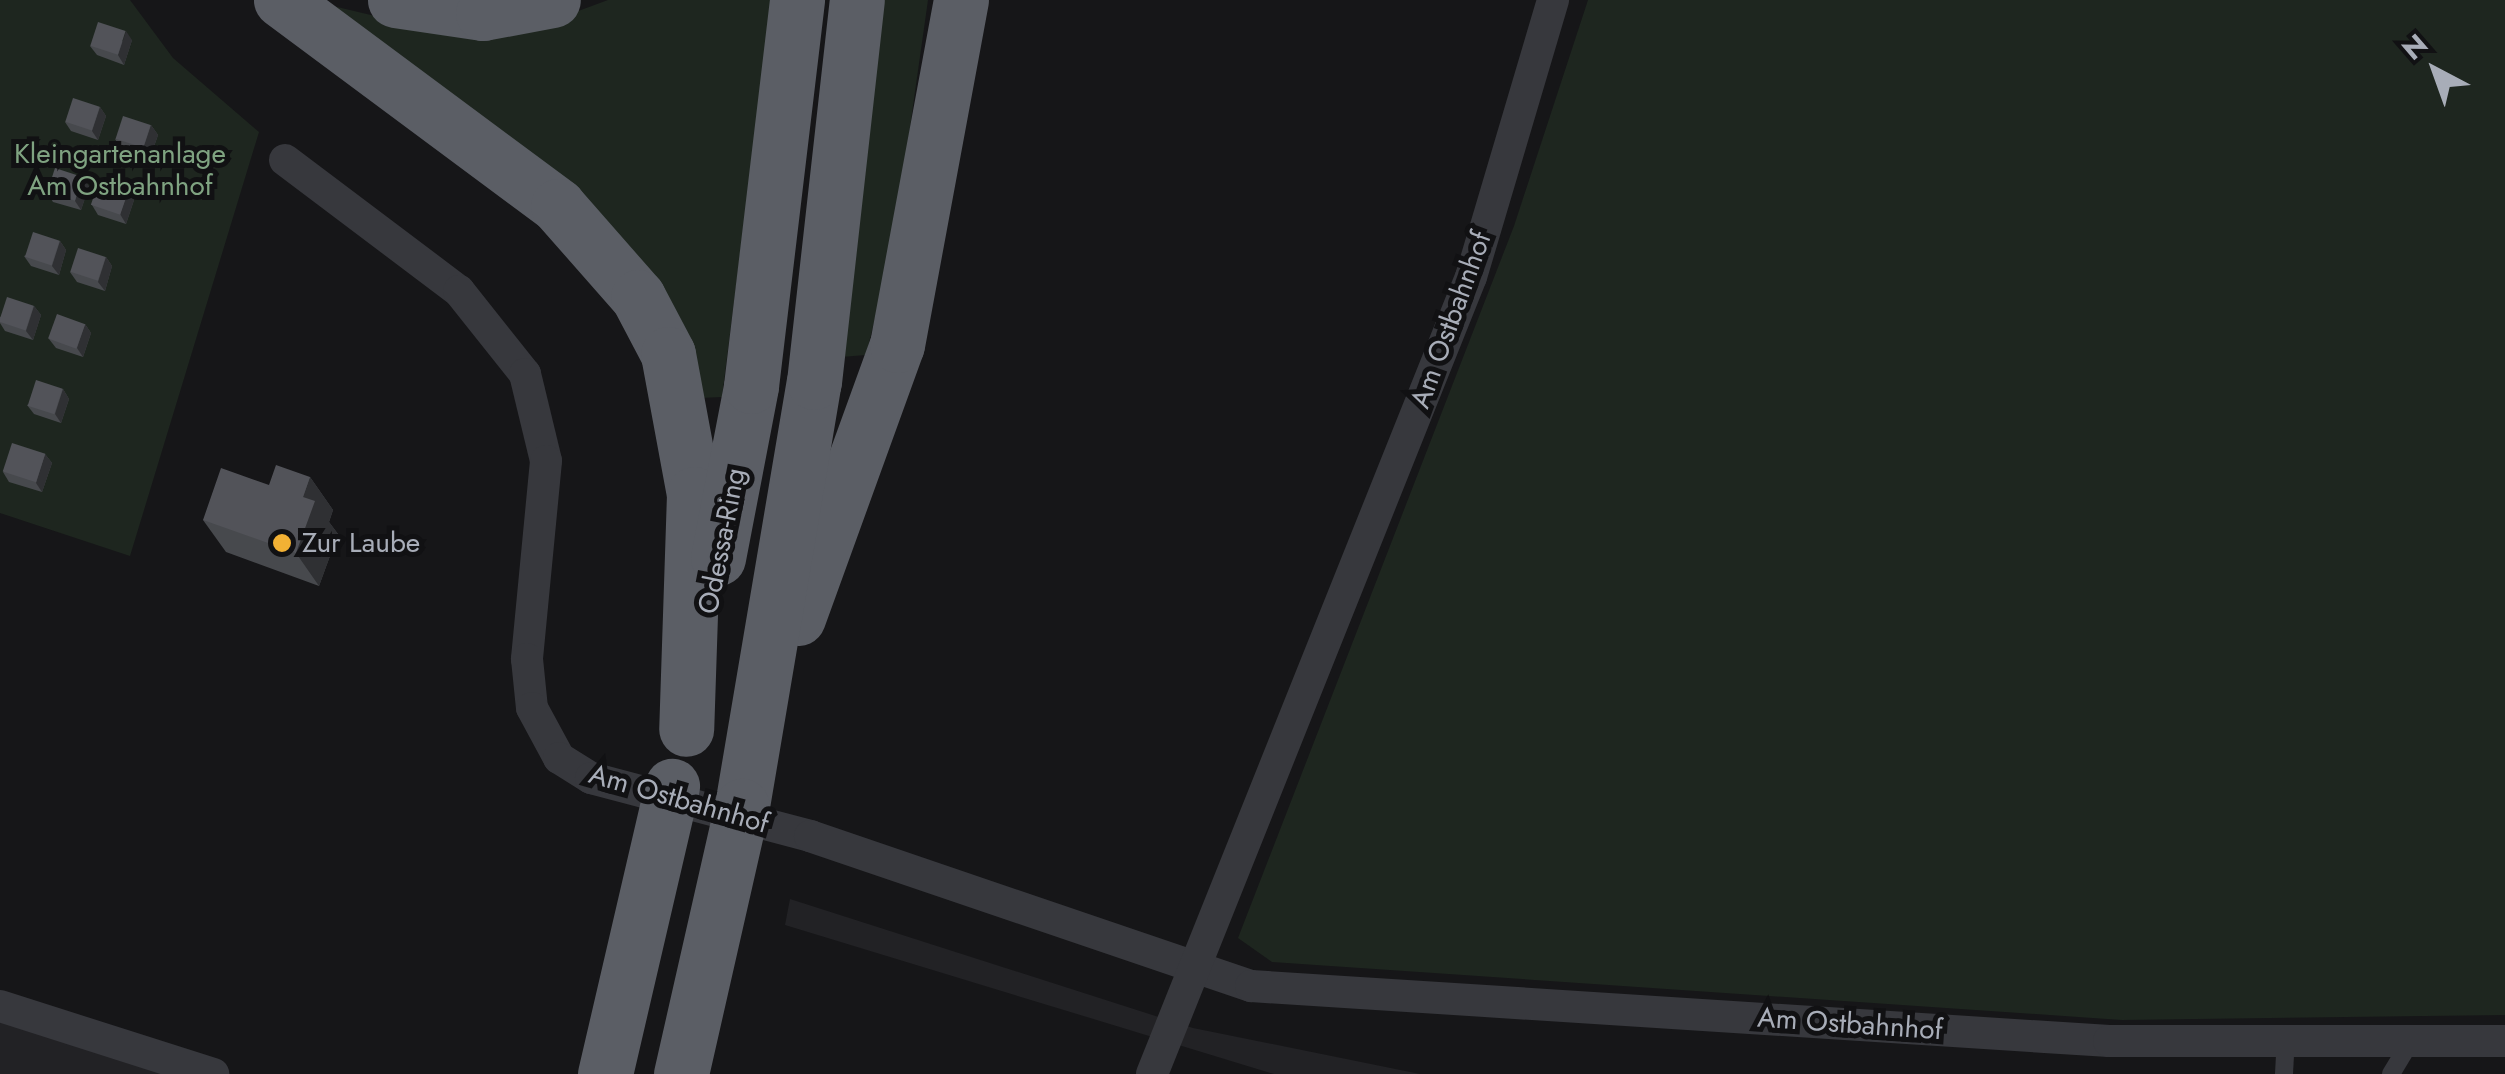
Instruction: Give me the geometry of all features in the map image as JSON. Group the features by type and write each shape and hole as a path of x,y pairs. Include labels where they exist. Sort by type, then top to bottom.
{"highway":[{"path":"282,0 558,206 638,297 668,354 694,494 686,730"},
{"path":"394,0 483,13 554,0"},
{"name":"Odessa-Ring","path":"605,1074 686,730 751,386 798,0"},
{"path":"682,1074 742,806 814,382 857,0"},
{"path":"753,738 896,345 961,0"}],"street":[{"name":"Am Ostbahnhof","path":"1152,1074 1198,968 1471,276 1553,0"},
{"name":"Am Ostbahnhof","path":"286,160 459,291 525,374 546,461 527,659 532,708 558,758 590,778 810,836 1251,986 2109,1041 2505,1041"},
{"path":"0,1006 213,1074"}],"lane":[{"path":"2284,1074 2286,1041"},
{"path":"2391,1074 2411,1041"}],"shaded area":[{"path":"790,899 1193,1028 1420,1074 1274,1074 785,925"},
{"path":"0,1020 166,1074 0,1074"}],"green space":[{"name":"Kleingartenanlage Am Ostbahnhof","path":"0,0 130,0 173,58 259,132 130,556 0,513"},
{"path":"308,0 375,16 554,20 608,0 772,0 722,397 700,398 690,361"},
{"path":"884,0 928,0 894,240 866,355 841,357"},
{"path":"1588,0 2505,0 2505,1015 2122,1020 1272,962 1238,938 1514,226"}],"building":[{"path":"98,22 126,31 118,55 90,46"},
{"path":"73,98 100,107 92,130 65,122"},
{"path":"123,116 151,125 143,148 116,139"},
{"path":"55,168 83,177 75,201 47,192"},
{"path":"99,181 128,191 120,215 91,205"},
{"path":"33,232 60,241 52,265 25,257"},
{"path":"78,248 106,257 98,281 70,272"},
{"path":"7,297 34,306 26,330 0,322"},
{"path":"57,314 85,324 76,349 48,338"},
{"path":"36,380 63,389 54,414 28,406"},
{"path":"12,443 45,454 36,482 3,472"},
{"path":"276,465 310,477 303,497 315,501 296,553 203,520 221,468 269,485"}],"place":[{"name":"Zur Laube","path":"282,543"}]}
